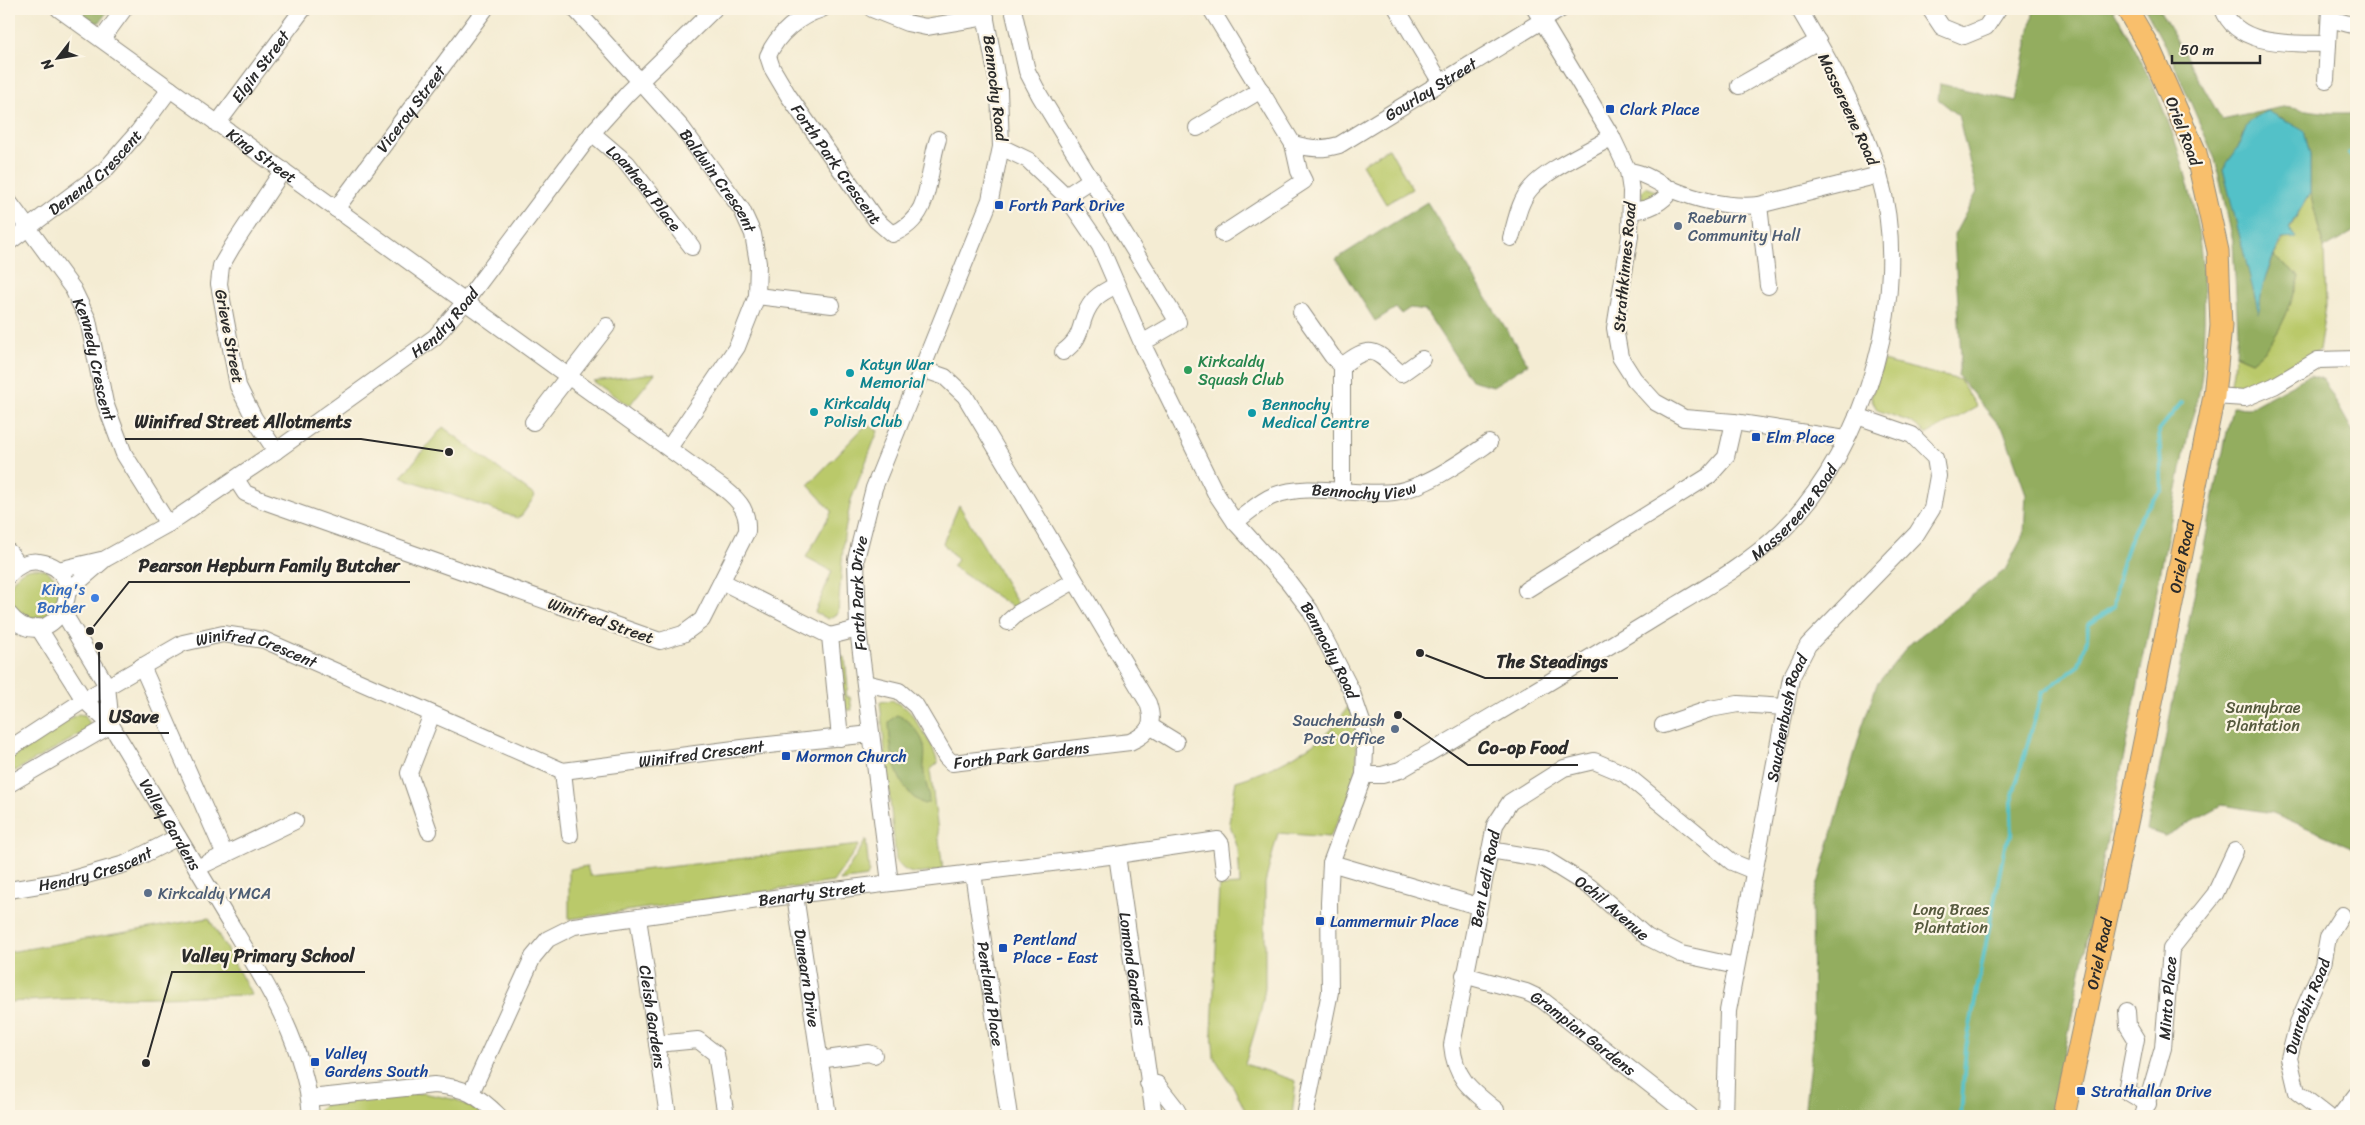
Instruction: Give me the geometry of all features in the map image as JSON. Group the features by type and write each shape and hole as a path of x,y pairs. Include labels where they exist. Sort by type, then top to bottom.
{"main road":[{"name":"Oriel Road","path":"2064,1116 2133,794 2214,396 2221,326 2218,251 2196,153 2149,46 2127,9"}],"street":[{"name":"King Street","path":"59,9 489,318"},
{"path":"102,40 124,9"},
{"name":"Elgin Street","path":"217,124 303,9"},
{"name":"Viceroy Street","path":"336,209 485,9"},
{"name":"Baldwin Crescent","path":"575,9 642,80 682,128 742,210 753,234 757,256 757,296 737,347 668,448"},
{"name":"Hendry Road","path":"68,591 106,559 168,524 236,479 435,337 465,302 592,133 642,80 714,9"},
{"name":"Forth Park Crescent","path":"822,9 792,26 774,42 768,56 772,68 788,95 876,220 892,234 901,230 919,214 932,175 932,158 938,139"},
{"path":"872,9 907,23 926,27 985,13"},
{"name":"Bennochy Road","path":"1013,9 1027,71 1040,96 1178,322 1142,343"},
{"path":"1211,9 1294,144 1299,171 1308,178 1223,234"},
{"path":"1397,9 1441,83"},
{"name":"Gourlay Street","path":"1294,144 1310,149 1324,149 1339,145 1441,83 1538,14 1561,9"},
{"name":"Massereene Road","path":"1364,775 1382,774 1407,766 1546,684 1741,563 1763,548 1798,515 1825,480 1857,416 1874,367 1886,310 1890,274 1889,240 1886,210 1879,174 1859,124 1818,41 1799,9"},
{"path":"1930,9 1942,28 1964,36 1986,26 1998,9"},
{"path":"2223,9 2227,20 2246,33 2276,43 2328,44"},
{"name":"Bennochy Road","path":"985,13 999,90 1001,147 1028,160 1066,196 1100,246 1142,343 1215,492 1235,522 1310,610 1351,690 1362,722 1365,750 1364,775 1332,864 1329,903 1330,992 1305,1116"},
{"name":"Strathkinnes Road","path":"1538,14 1612,138 1628,171 1631,210 1630,236 1615,328 1620,357 1634,379 1655,402 1684,418 1734,422 1846,439"},
{"path":"2326,80 2330,14 2356,26"},
{"name":"Massereene Road","path":"1739,86 1818,41"},
{"name":"Denend Crescent","path":"9,242 105,170 138,132 170,89"},
{"path":"1197,128 1261,90"},
{"name":"Loanhead Place","path":"592,133 626,163 692,247"},
{"path":"1511,238 1521,206 1530,188 1543,176 1612,138"},
{"name":"Forth Park Drive","path":"890,883 858,629 856,558 874,488 990,200 1001,147"},
{"name":"Grieve Street","path":"276,451 254,418 238,386 219,284 221,266 228,253 283,170"},
{"path":"1628,171 1636,172 1672,189 1718,205 1759,205 1879,174"},
{"path":"1066,196 1092,179"},
{"path":"1631,210 1643,211 1667,197 1672,189"},
{"name":"Kennedy Crescent","path":"9,202 29,227 72,289 88,320 105,403 124,454 168,524"},
{"path":"1759,205 1768,286"},
{"path":"1063,352 1077,340 1092,302 1102,292 1116,286"},
{"path":"757,296 832,305"},
{"path":"1301,312 1332,356 1342,366 1342,493"},
{"name":"Winifred Street","path":"236,479 245,493 261,500 660,641 683,634 702,620 723,582 747,532 748,520 745,510 738,500 726,490 489,318"},
{"path":"532,422 607,326"},
{"path":"1342,366 1358,354 1367,351 1378,353 1401,374 1422,359"},
{"path":"2214,396 2245,398 2319,365 2356,359"},
{"path":"922,368 944,377 965,396 1148,703 1152,716 1150,726 1176,742"},
{"name":"Sauchenbush Road","path":"1725,1116 1728,1010 1792,678 1808,645 1917,533 1932,509 1938,476 1934,458 1912,435 1857,416"},
{"path":"1526,590 1709,476 1726,457 1734,422"},
{"name":"Bennochy View","path":"1235,522 1272,496 1306,489 1342,493 1396,492 1425,482 1489,443"},
{"path":"9,552 14,570 39,562 49,564 58,570 68,591 67,602 63,612 48,625 30,627 11,619"},
{"name":"Hendry Road","path":"58,570 106,559"},
{"path":"1008,622 1018,613 1074,581"},
{"path":"723,582 830,636 858,629"},
{"name":"Valley Gardens","path":"63,612 72,631 107,686 111,725"},
{"name":"Valley Gardens","path":"38,627 84,700 111,725 274,999 299,1057 310,1098 311,1116"},
{"name":"Winifred Crescent","path":"9,749 84,700 142,666 183,644 223,634 264,640 564,771 750,747 871,734"},
{"path":"830,636 840,738"},
{"name":"Valley Gardens","path":"142,666 225,854"},
{"name":"Forth Park Gardens","path":"865,684 899,691 916,706 946,757 952,763 1130,742 1142,736 1150,726"},
{"path":"1663,725 1710,709 1738,704 1785,707"},
{"path":"429,831 409,773 432,714"},
{"path":"9,779 11,783 111,725"},
{"name":"Ben Ledi Road","path":"1496,1114 1470,1090 1460,1076 1453,1059 1452,1045 1464,974 1495,825 1510,802 1564,768 1594,761 1625,774 1732,862 1754,871"},
{"path":"564,771 570,835"},
{"path":"196,868 295,821"},
{"name":"Hendry Crescent","path":"9,890 69,880 125,864 178,837"},
{"name":"Benarty Street","path":"472,1092 533,957 548,939 574,926 1218,840 1221,844 1224,871"},
{"name":"Ochil Avenue","path":"1490,850 1544,859 1590,887 1647,937 1680,954 1736,966"},
{"name":"Minto Place","path":"2127,1011 2128,1026 2136,1039 2126,1091 2145,1110 2163,1048 2171,949 2215,894 2236,851"},
{"name":"Lomond Gardens","path":"1117,855 1154,1116"},
{"path":"1332,864 1478,906"},
{"name":"Pentland Place","path":"973,873 1009,1116"},
{"name":"Dunearn Drive","path":"795,895 828,1116"},
{"name":"Dunrobin Road","path":"2328,1116 2297,1092 2289,1058 2298,1023 2323,966 2328,936 2342,914"},
{"name":"Cleish Gardens","path":"638,918 668,1116"},
{"name":"Grampian Gardens","path":"1464,974 1526,992 1541,1000 1690,1116"},
{"path":"657,1044 698,1040 716,1054 725,1110 721,1116"},
{"path":"819,1060 869,1053 874,1055"},
{"path":"1148,1083 1157,1084 1176,1107 1180,1116"},
{"path":"310,1098 434,1085 452,1086 472,1092 499,1116"},
{"path":"2340,1116 2356,1095"}],"green space":[{"path":"74,9 109,9 100,22 93,23"},
{"name":"Long Braes Plantation","path":"2034,9 2113,9 2135,48 2154,88 2171,129 2184,170 2195,213 2201,256 2204,300 2201,382 2190,424 2052,1116 1804,1116 1813,1035 1812,905 1862,727 1877,684 1911,643 2005,570 2024,534 2026,494 2004,431 1958,376 1961,356 1954,235 1977,192 1958,115 1938,99 1940,84 2016,101"},
{"path":"2145,9 2159,9 2222,120 2283,107 2330,113 2356,113 2356,230 2324,249 2310,193 2310,155 2304,131 2290,125 2281,117 2243,133 2237,150 2223,169 2259,311 2261,287 2274,256 2300,277 2277,334 2262,353 2252,361 2236,354 2238,330 2233,241 2215,159 2171,57"},
{"path":"1389,148 1412,189 1386,204 1362,164"},
{"path":"1646,187 1660,193 1642,203 1642,191"},
{"path":"2310,193 2324,249 2326,306 2319,351 2244,395 2230,388 2236,354 2252,361 2262,353 2277,334 2300,277 2274,256"},
{"path":"1427,202 1528,364 1493,386 1471,380 1425,310 1410,308 1401,314 1396,308 1375,321 1336,259"},
{"path":"1883,361 1960,380 1977,407 1927,434 1911,422 1877,410 1871,397"},
{"path":"655,373 629,406 593,381"},
{"name":"Sunnybrae Plantation","path":"2310,375 2323,379 2356,437 2356,849 2273,813 2222,805 2165,836 2147,830 2232,407 2249,408"},
{"path":"867,424 878,431 851,500 844,536 838,613 828,619 815,612 832,571 806,557 832,511 808,485"},
{"path":"443,427 535,496 522,515 517,518 401,477"},
{"path":"959,505 1021,608 1017,610 952,566 957,560 943,543"},
{"path":"35,568 53,575 60,593 53,611 35,618 17,611 10,593 17,575"},
{"path":"845,657 848,689 846,690 847,697 850,697 852,710 845,710 839,658"},
{"path":"892,700 909,710 932,746 938,763 930,770 943,870 923,873 911,872 901,866 896,860 880,702"},
{"path":"1348,707 1353,718 1357,752 1355,778 1343,812 1329,837 1278,833 1265,883 1265,987 1261,1011 1245,1064 1296,1081 1292,1116 1248,1116 1234,1088 1214,1057 1212,1031 1219,886 1240,885 1238,849 1229,822 1236,781 1273,767 1312,745 1331,729"},
{"path":"78,714 85,715 90,724 88,730 15,771 11,767 9,759 16,751"},
{"path":"896,715 909,723 923,742 925,753 924,774 929,802 924,804 906,790 896,769 889,722"},
{"path":"866,840 869,872 867,877 840,881"},
{"path":"859,845 833,882 569,919 569,869 587,866 590,876"},
{"path":"209,918 252,995 61,999 9,1002 9,952"},
{"path":"423,1093 457,1100 487,1116 316,1116 319,1109 325,1104"}],"water":[{"path":"2268,111 2304,131 2310,155 2310,193 2289,228 2296,238 2282,239 2273,258 2263,284 2259,314 2223,169 2237,149 2250,122"}],"waterway":[{"path":"2349,153 2356,160"},
{"path":"1961,1116 1966,1047 2005,845 2012,835 2011,802 2042,693 2079,665 2087,640 2088,625 2114,607 2119,576 2128,544 2142,515 2162,490 2159,430 2182,402"}],"place":[{"name":"Clark Place","path":"1610,109"},
{"name":"Forth Park Drive","path":"999,205"},
{"name":"Raeburn Community Hall","path":"1678,226"},
{"name":"Kirkcaldy Squash Club","path":"1188,370"},
{"name":"Katyn War Memorial","path":"850,373"},
{"name":"Kirkcaldy Polish Club","path":"814,412"},
{"name":"Bennochy Medical Centre","path":"1252,413"},
{"name":"Elm Place","path":"1756,437"},
{"name":"Winifred Street Allotments","path":"449,452"},
{"name":"King's Barber","path":"95,598"},
{"name":"Pearson Hepburn Family Butcher","path":"90,631"},
{"name":"USave","path":"99,646"},
{"name":"The Steadings","path":"1420,653"},
{"name":"Co-op Food","path":"1398,715"},
{"name":"Sauchenbush Post Office","path":"1395,729"},
{"name":"Mormon Church","path":"786,756"},
{"name":"Kirkcaldy YMCA","path":"148,893"},
{"name":"Lammermuir Place","path":"1320,921"},
{"name":"Pentland Place - East","path":"1003,948"},
{"name":"Valley Gardens South","path":"315,1062"},
{"name":"Valley Primary School","path":"146,1063"},
{"name":"Strathallan Drive","path":"2081,1091"}]}
